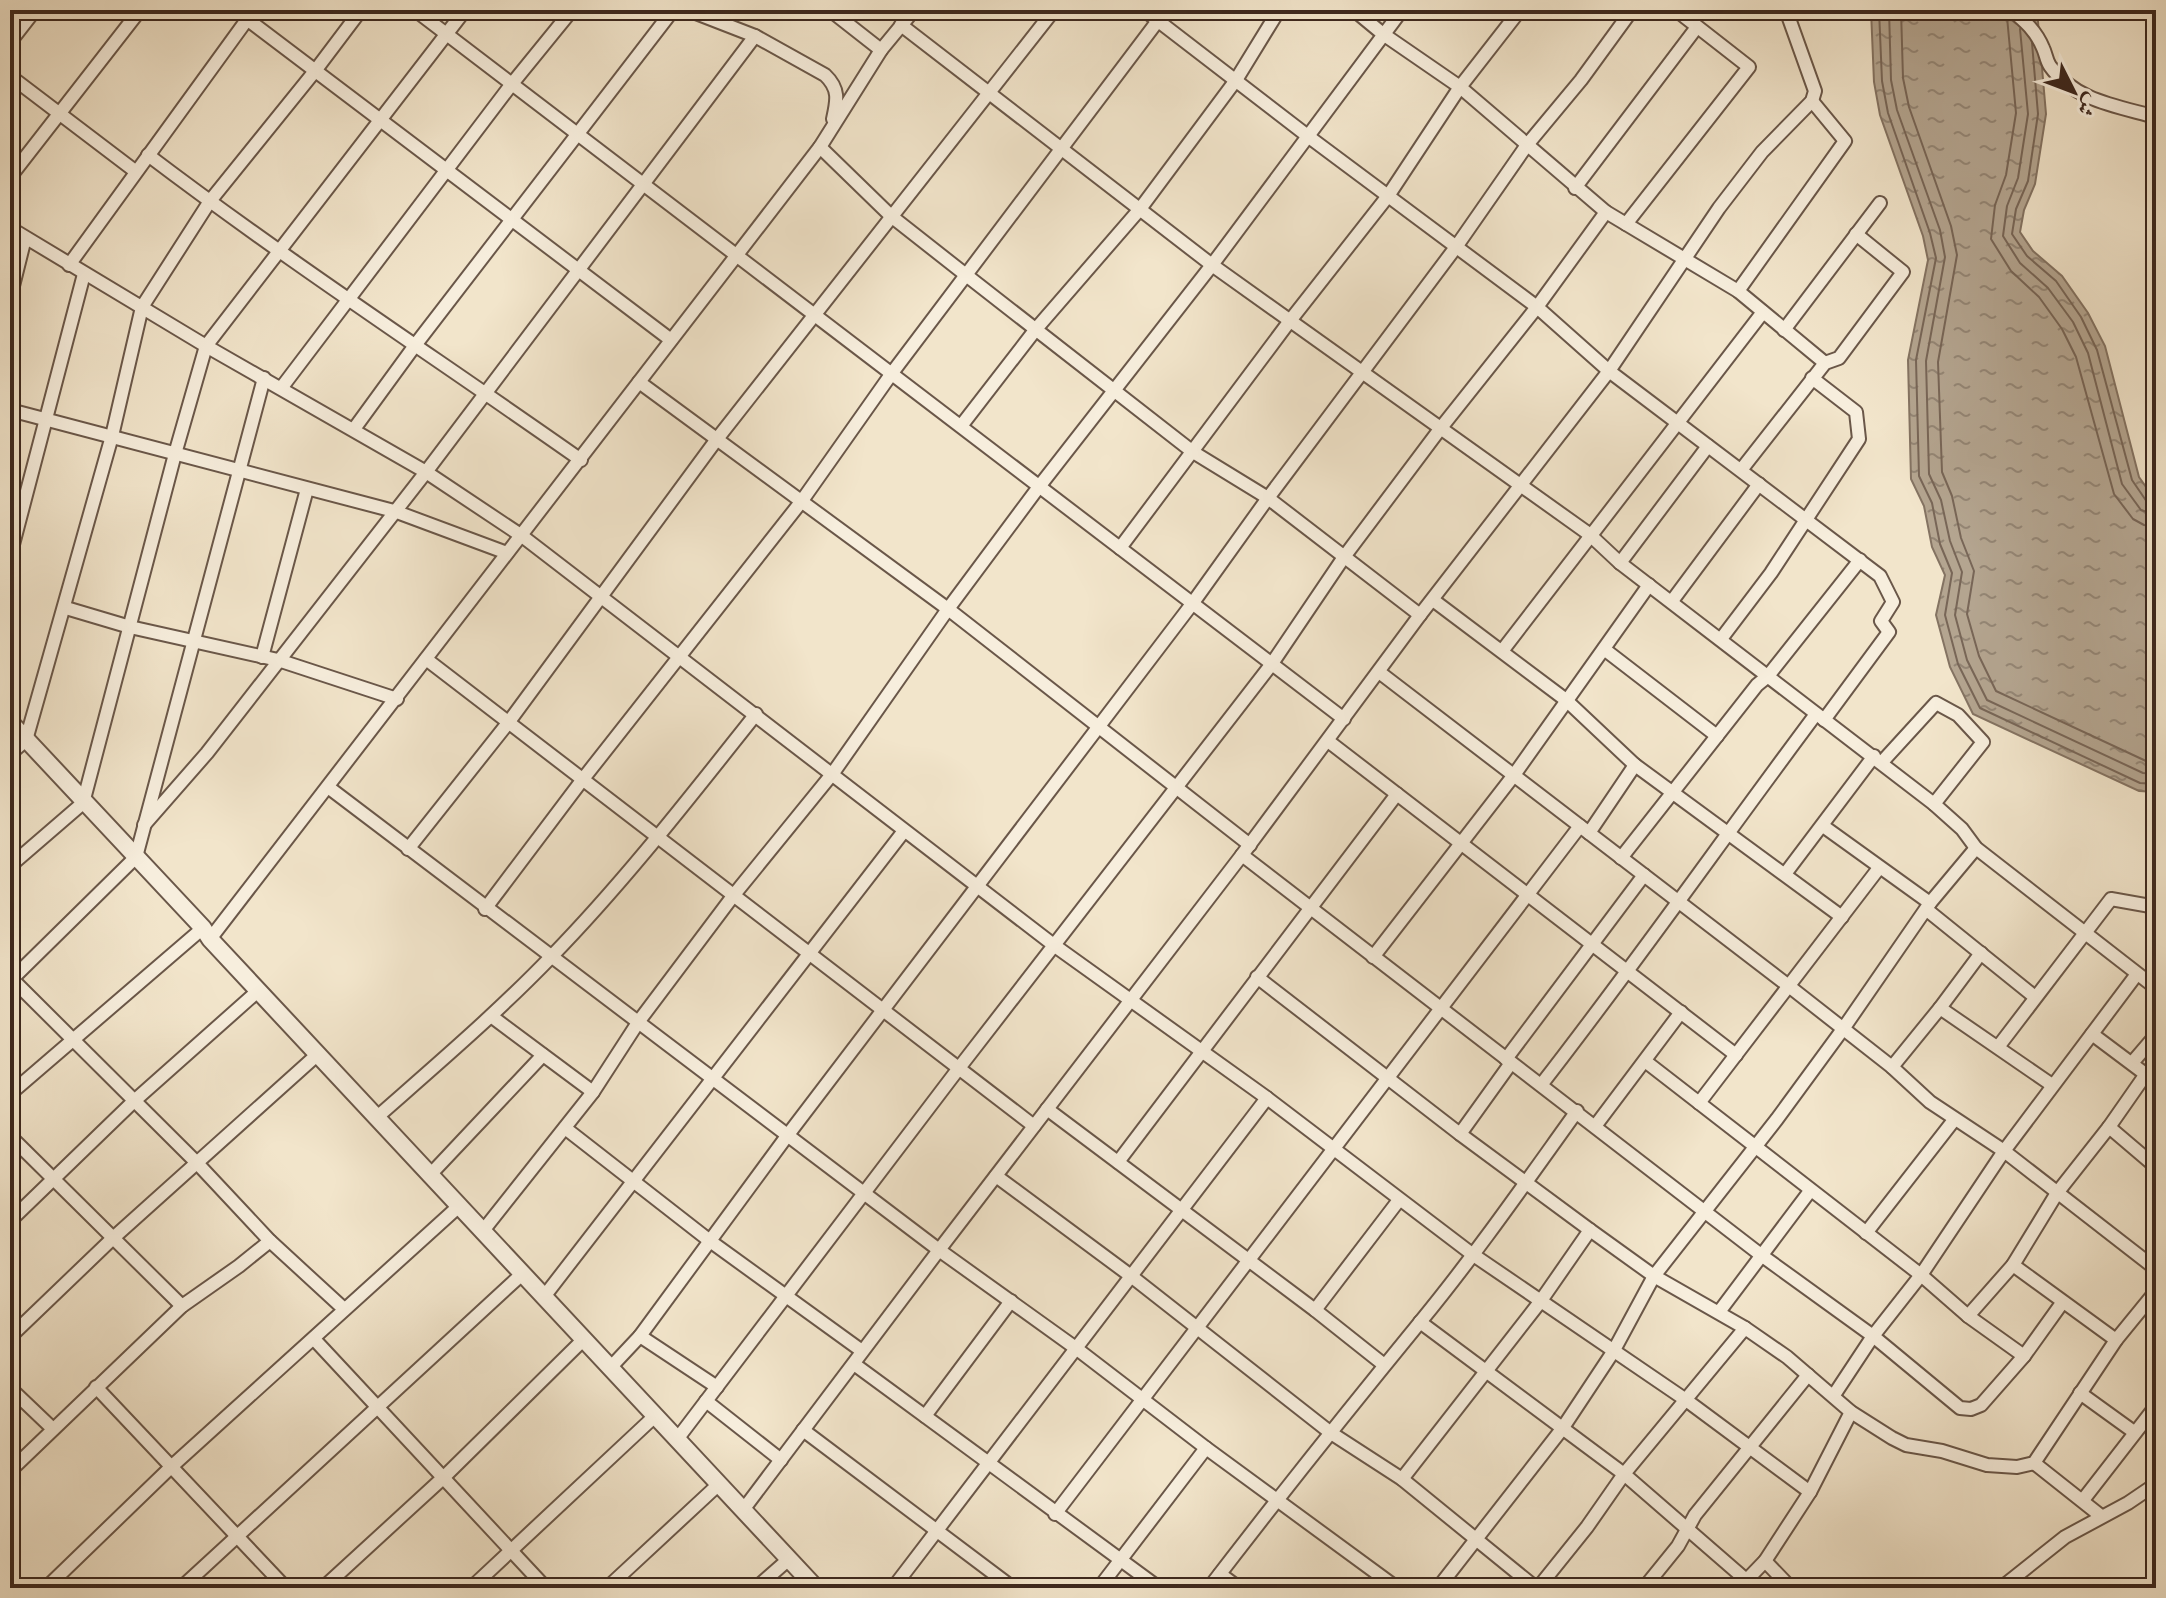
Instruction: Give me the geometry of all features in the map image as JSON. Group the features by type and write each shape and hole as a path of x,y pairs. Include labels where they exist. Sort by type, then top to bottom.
{"street":[{"path":"10,42 35,10"},
{"path":"10,177 140,10"},
{"path":"235,10 250,15 315,71 671,340"},
{"path":"10,754 26,740 66,608 112,436 142,307 210,201 361,10"},
{"path":"415,10 1344,719"},
{"path":"10,866 83,803 206,346 465,10"},
{"path":"282,387 511,85 572,10"},
{"path":"354,429 673,10"},
{"path":"688,10 718,14 825,75 837,92 832,127"},
{"path":"830,10 881,50"},
{"path":"10,1094 206,933 328,787 820,147 881,50 914,10"},
{"path":"408,849 508,723 717,439 1054,10"},
{"path":"1144,10 1162,15 1236,80 1309,137 1537,307 1609,371 1860,560 1880,576 1893,602 1881,621 1889,632 1726,833 1629,972 1541,1085"},
{"path":"961,426 1036,329 1140,209 1236,80 1279,10"},
{"path":"1354,10 1460,87 1606,212 1738,291 1825,363"},
{"path":"482,1232 593,1092 639,1021 733,896 833,773 948,609 1038,488 1212,265 1402,10"},
{"path":"1120,548 1289,322 1388,196 1460,87 1520,10"},
{"path":"610,1368 640,1336 787,1136 1192,604 1456,247 1527,145 1581,80 1632,10"},
{"path":"1626,224 1749,67 1676,10"},
{"path":"743,1510 1246,850 1420,615 1609,371 1683,260 1762,152 1812,101 1815,91 1786,10"},
{"path":"2011,10 2031,27 2044,48 2047,62 2063,83 2084,96 2156,117"},
{"path":"69,265 250,15"},
{"path":"485,909 801,502 892,373 1162,15"},
{"path":"901,25 1059,149 1289,322 1589,534 1620,563 1878,759 1962,829 1976,848 2156,988"},
{"path":"1575,188 1697,27"},
{"path":"144,825 184,782 426,472 755,36"},
{"path":"10,76 135,171"},
{"path":"1738,291 1845,141 1812,101"},
{"path":"820,147 891,216 1114,391 1193,452 1268,498 1420,615"},
{"path":"148,155 277,251 581,460"},
{"path":"1784,330 1880,203"},
{"path":"678,1438 1271,665 1344,557 1537,307 1606,212"},
{"path":"10,228 206,346 426,472 522,536 1055,946 1267,1098 1472,1254 1686,1400 1810,1492"},
{"path":"1741,470 1825,363 1839,358 1903,272 1856,234"},
{"path":"10,298 25,238"},
{"path":"10,556 84,274"},
{"path":"1502,651 1589,534 1763,312"},
{"path":"264,378 136,857 11,979 197,1163 270,1241 344,1309"},
{"path":"1721,639 1807,519 1859,439 1856,412 1812,378"},
{"path":"639,382 948,609 1176,789 1311,908 1373,957 1596,1125 1761,1255 1873,1336 1960,1408 1971,1409 1981,1405 2024,1356 2062,1303"},
{"path":"10,410 394,511 507,553"},
{"path":"1620,563 1708,446"},
{"path":"1672,601 1759,484"},
{"path":"262,657 307,489"},
{"path":"1621,858 1860,560"},
{"path":"1373,957 1514,775 1649,585"},
{"path":"1433,600 1566,700 1635,765 1842,917"},
{"path":"66,608 130,627 278,660 397,699"},
{"path":"1604,649 1717,736"},
{"path":"426,659 1034,1126"},
{"path":"1379,672 1679,900 1892,1067 1954,1120 1969,1126 2004,1151 2156,1269"},
{"path":"1785,874 1878,759 1936,703 1958,715 1983,742 1934,804"},
{"path":"376,1118 491,1016 552,956 658,837 756,714"},
{"path":"10,722 521,1275 678,1438 816,1588"},
{"path":"1328,741 1736,1055"},
{"path":"1055,1514 1526,895 1585,829 1635,765"},
{"path":"328,787 864,1194 1397,1588"},
{"path":"1118,1162 1397,794"},
{"path":"1823,826 1929,906 2035,997"},
{"path":"543,1298 904,831"},
{"path":"1438,1588 1562,1429 1613,1352 1654,1276 1754,1148 1929,906 1976,848"},
{"path":"1699,1103 1879,868"},
{"path":"1460,1134 1508,1061 1644,875"},
{"path":"1998,1047 2111,899 2156,907"},
{"path":"1892,1067 1981,953"},
{"path":"1834,1395 1873,1336 1921,1275 2004,1151 2137,974"},
{"path":"1257,977 1525,1183 1654,1276 1745,1328 1834,1395 1851,1412 1906,1445 1942,1451 2003,1468 2034,1463 2101,1516"},
{"path":"10,1221 133,1102 259,990"},
{"path":"1940,1008 2052,1085"},
{"path":"1596,1125 1681,1012"},
{"path":"491,1016 593,1092"},
{"path":"1968,1316 2013,1265 2057,1193 2151,1078 2092,1034"},
{"path":"2132,1063 2156,1035"},
{"path":"10,1337 112,1239 318,1054"},
{"path":"429,1176 543,1055"},
{"path":"1645,1061 1921,1275 1968,1316 2024,1356"},
{"path":"893,1588 1267,1098"},
{"path":"1047,1109 1383,1364"},
{"path":"1209,1588 1383,1364 1420,1322 1577,1111"},
{"path":"1866,1233 1954,1120"},
{"path":"2109,1127 2156,1167"},
{"path":"565,1128 710,1241 862,1351"},
{"path":"10,1136 182,1306"},
{"path":"996,1176 1197,1326 1331,1433 1402,1479 1537,1588 1587,1527 1624,1474 1745,1328"},
{"path":"1719,1312 1810,1191"},
{"path":"1315,1310 1399,1200"},
{"path":"46,1588 171,1467 458,1207"},
{"path":"1402,1479 1540,1302 1590,1230"},
{"path":"10,1471 182,1306 270,1241"},
{"path":"2013,1265 2116,1340"},
{"path":"181,1588 521,1275"},
{"path":"2034,1463 2116,1340 2156,1291"},
{"path":"925,1416 1011,1301"},
{"path":"1420,1322 1624,1474 1689,1530 1742,1584 1765,1561 1810,1492 1851,1412"},
{"path":"640,1336 717,1387"},
{"path":"314,1339 546,1588"},
{"path":"323,1588 444,1477 583,1340"},
{"path":"854,1364 1159,1588"},
{"path":"1644,1588 1689,1530 1695,1515 1808,1375"},
{"path":"96,1387 286,1588"},
{"path":"10,1388 53,1429"},
{"path":"2080,1393 2134,1432"},
{"path":"706,1401 781,1460"},
{"path":"2083,1500 2156,1406"},
{"path":"471,1588 656,1415"},
{"path":"803,1430 1013,1588"},
{"path":"1099,1588 1206,1448"},
{"path":"607,1588 719,1484"},
{"path":"2001,1588 2039,1555 2156,1484"},
{"path":"756,1588 789,1559"},
{"path":"1765,1561 1791,1588"},
{"path":"1220,1574 1239,1588"}],"water":[{"path":"1871,10 2037,10 2046,114 2035,184 2024,210 2020,232 2033,251 2062,276 2088,313 2105,346 2139,477 2156,501 2156,792 2139,791 1973,714 1950,667 1936,615 1945,575 1932,547 1924,506 1911,479 1908,360 1928,260 1923,236 1880,115 1874,82"}]}
